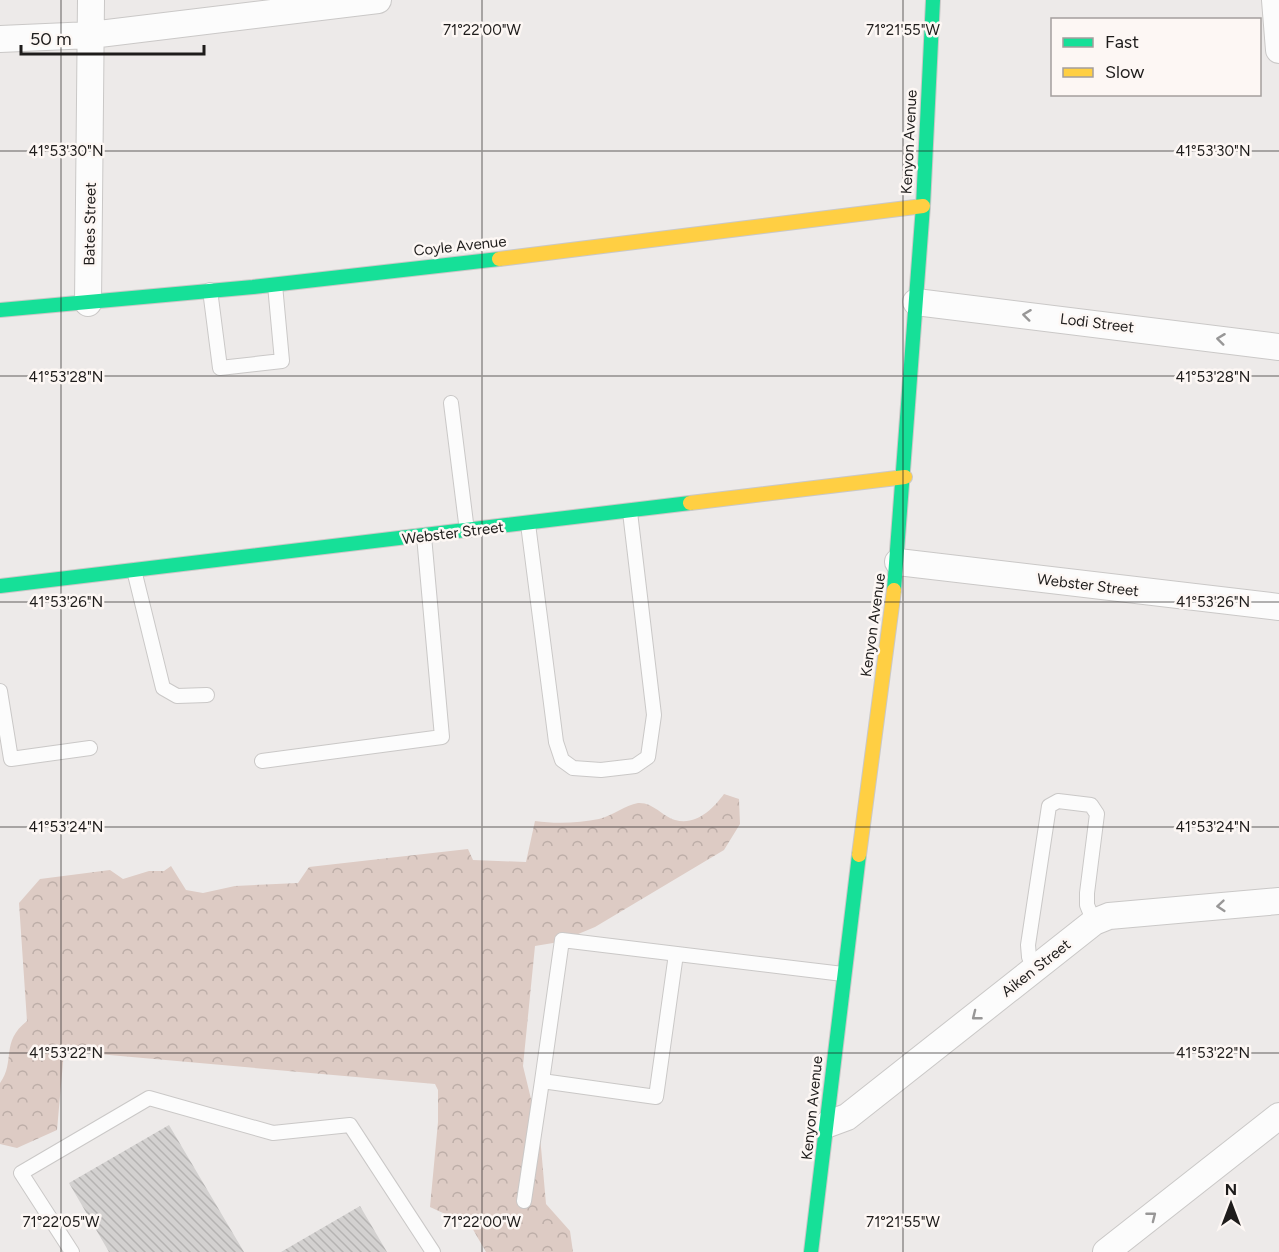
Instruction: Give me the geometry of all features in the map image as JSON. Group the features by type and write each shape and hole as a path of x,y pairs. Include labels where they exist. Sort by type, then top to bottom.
{"street":[{"name":"Bates Street","path":"88,303 91,0"},
{"path":"0,39 91,35 378,0"},
{"name":"Kenyon Avenue","path":"811,1252 828,1124 843,974 898,562 923,206 933,0"},
{"path":"1275,0 1279,50"},
{"name":"Coyle Avenue","path":"0,310 275,284 676,238 923,206"},
{"name":"Lodi Street","path":"916,302 1279,346"},
{"name":"Webster Street","path":"0,586 630,512 905,477"},
{"name":"Webster Street","path":"898,562 1279,607"},
{"name":"Aiken Street","path":"828,1124 848,1117 1094,922 1109,916 1279,901"},
{"path":"1107,1252 1279,1116"}],"lane":[{"path":"210,290 220,368 282,361 275,284"},
{"path":"451,403 467,531"},
{"path":"528,524 555,742 562,760 573,768 601,770 635,766 648,757 654,715 630,512"},
{"path":"262,761 442,737 424,536"},
{"path":"134,570 163,688 169,694 177,696 207,694"},
{"path":"0,691 11,759 90,748"},
{"path":"1034,970 1029,957 1028,945 1049,806 1058,801 1091,805 1097,814 1087,893 1087,905 1094,922"},
{"path":"524,1201 562,940 843,974"},
{"path":"542,1081 656,1097 676,954"},
{"path":"72,1252 21,1173 149,1098 273,1134 350,1125 433,1252"}],"green space":[{"path":"724,794 739,799 740,824 724,850 595,927 559,942 535,946 523,1066 540,1136 546,1204 570,1231 573,1252 486,1252 471,1226 430,1207 438,1122 438,1090 435,1084 64,1051 57,1130 17,1148 0,1144 0,1083 5,1075 14,1036 27,1021 19,903 40,879 110,870 123,879 149,871 164,871 171,866 186,890 203,893 235,886 298,883 309,867 468,849 473,860 526,862 535,821 559,823 604,818 628,806 643,803 675,820 690,821 703,815"}],"building":[{"path":"169,1125 244,1252 109,1252 69,1183"},
{"path":"360,1206 387,1252 281,1252"}],"traffic: fast":[{"path":"894,590 923,206 933,0"},
{"path":"0,310 253,287 499,259"},
{"path":"0,586 690,503"},
{"path":"811,1252 859,855"}],"traffic: slow":[{"path":"499,259 923,206"},
{"path":"690,503 905,477"},
{"path":"859,855 894,590"}]}
